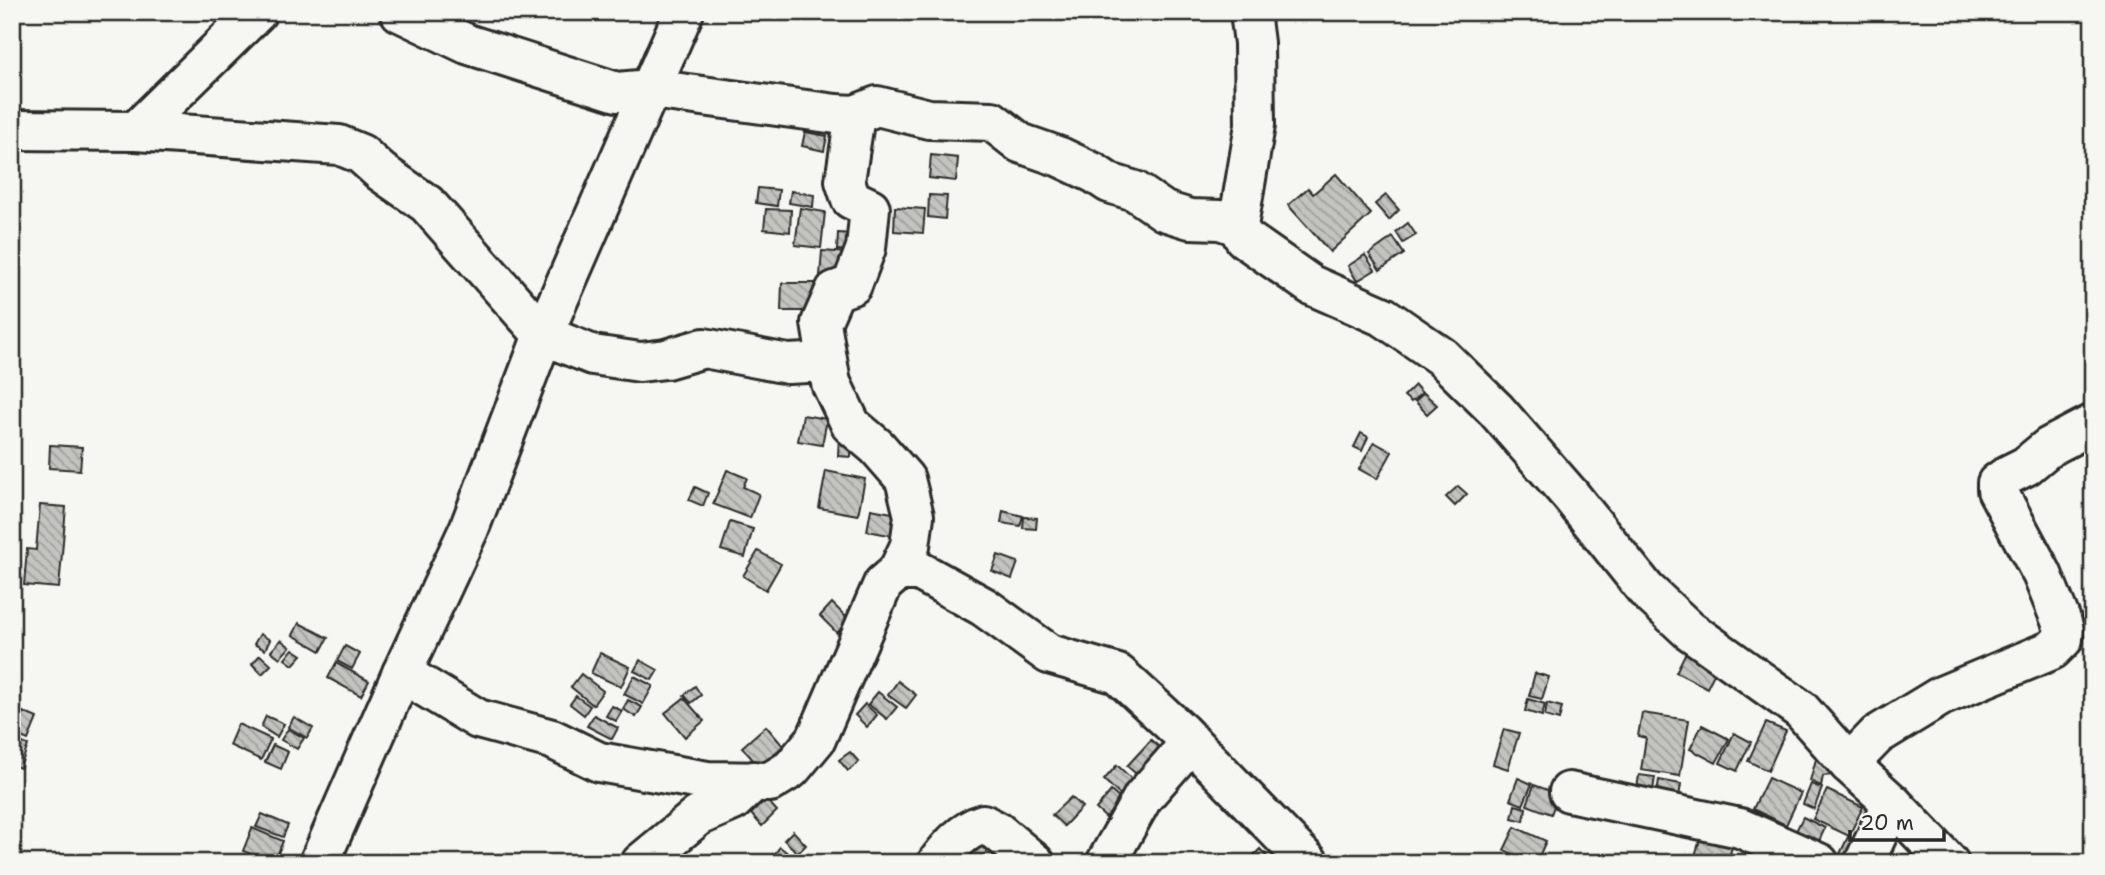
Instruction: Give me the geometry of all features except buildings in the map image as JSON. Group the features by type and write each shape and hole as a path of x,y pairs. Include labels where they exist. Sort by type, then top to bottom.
{"street":[{"path":"136,131 257,12"},
{"path":"400,12 467,44 617,92 651,89 855,115 877,107 929,119 992,121 1020,143 1060,157 1109,183 1135,191 1164,211 1190,219 1220,220 1238,226"},
{"path":"319,863 402,673 469,530 543,335 684,12"},
{"path":"1250,12 1254,43 1255,125 1238,226 1244,238 1311,285 1384,317 1442,358 1496,410 1571,496 1646,590 1689,629 1801,710 1849,764 1892,803 1949,863"},
{"path":"402,673 478,719 552,739 599,762 707,781 770,782 791,769 816,739 883,584 898,571 911,546 914,516 905,478 877,447 851,425 831,383 821,323 835,291 852,285 866,248 870,208 851,199 845,181 855,115"},
{"path":"12,130 136,131 340,145 361,154 381,172 427,204 543,335 593,355 640,362 666,359 704,348 788,363 827,362"},
{"path":"1849,764 1877,735 1941,696 2052,650 2078,626 2042,574 1997,490 1997,483 2026,466 2049,447 2093,424"},
{"path":"898,571 919,571 984,607 1049,654 1118,674 1191,742 1309,863"},
{"path":"1106,863 1143,797 1191,742"},
{"path":"641,863 698,816 733,801 754,781"},
{"path":"1569,792 1740,828 1819,863"},
{"path":"1864,863 1892,803"},
{"path":"937,863 959,837 971,828 983,824 998,831 1035,863"}]}
